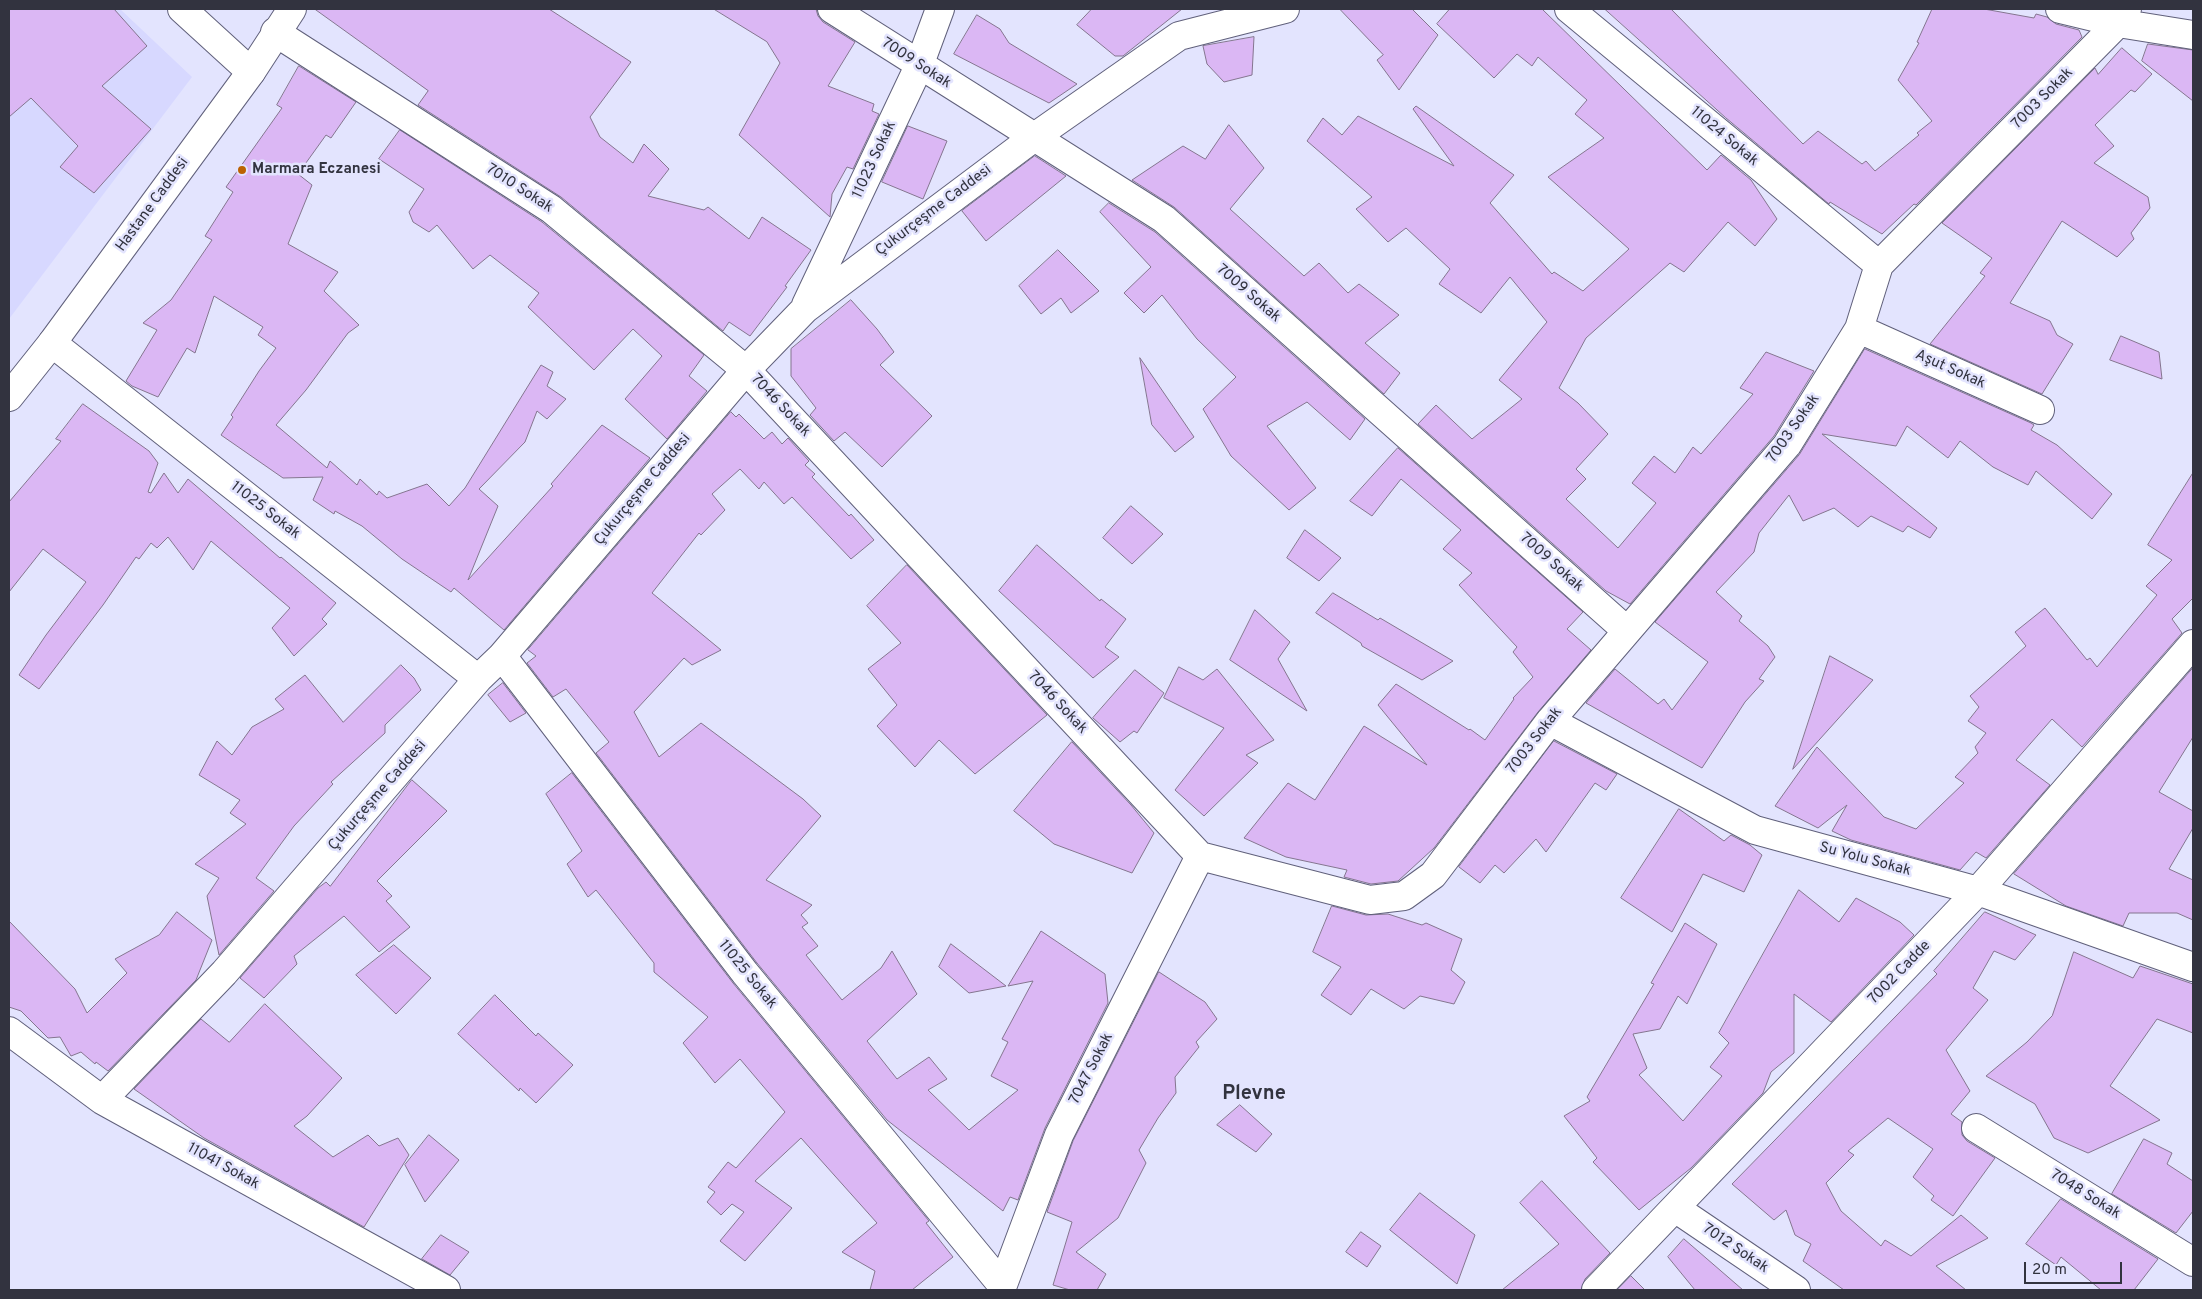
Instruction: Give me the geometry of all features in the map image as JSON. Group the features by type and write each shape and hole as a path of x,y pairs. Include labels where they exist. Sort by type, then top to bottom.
{"street":[{"path":"182,9 251,72"},
{"name":"Hastane Caddesi","path":"9,397 52,343 251,72 275,32 292,9"},
{"name":"7009 Sokak","path":"832,9 1033,138 1164,219 1626,630"},
{"name":"11023 Sokak","path":"805,309 920,66 940,9"},
{"name":"Çukurçeşme Caddesi","path":"102,1100 224,973 478,679 502,656 746,370 805,309 1033,138 1179,36 1285,9"},
{"name":"11024 Sokak","path":"1569,9 1879,265"},
{"path":"2060,9 2122,16 2193,35"},
{"name":"7003 Sokak","path":"1200,856 1370,900 1404,896 1433,875 1550,720 1787,445 1859,329 1879,265 2122,16"},
{"name":"7010 Sokak","path":"275,32 551,209 746,370"},
{"name":"Aşut Sokak","path":"1859,329 2040,410"},
{"name":"11025 Sokak","path":"52,343 478,679"},
{"name":"7046 Sokak","path":"746,370 1200,856"},
{"name":"7002 Cadde","path":"1596,1290 1978,891 2193,644"},
{"name":"11025 Sokak","path":"502,656 744,973 1001,1288"},
{"name":"Su Yolu Sokak","path":"1550,720 1755,830 1978,891 2193,967"},
{"name":"7047 Sokak","path":"1001,1288 1059,1135 1200,856"},
{"name":"11041 Sokak","path":"9,1031 102,1100 446,1290"},
{"name":"7048 Sokak","path":"1976,1128 2193,1262"},
{"name":"7012 Sokak","path":"1675,1208 1796,1290"}],"shaded area":[{"path":"9,9 120,9 192,77 9,319"}],"building":[{"path":"9,9 114,9 147,46 102,86 151,129 94,193 60,167 78,146 31,98 9,117"},
{"path":"315,9 549,9 631,62 590,117 600,137 633,163 644,144 669,169 648,196 704,210 708,207 749,239 762,217 811,250 785,286 787,287 750,336 729,322 723,331 561,197 418,105 428,91"},
{"path":"714,9 816,9 818,16 823,22 855,42 828,86 874,104 872,111 879,114 853,169 847,167 832,194 830,217 739,135 780,63 767,42"},
{"path":"1092,9 1182,9 1123,56 1115,56 1077,25"},
{"path":"1340,9 1412,9 1438,35 1399,90 1377,60 1383,55"},
{"path":"1450,9 1542,9 1707,170 1721,155 1751,180 1777,219 1755,246 1728,222 1684,272 1670,263 1586,338 1559,388 1578,403 1608,434 1576,469 1586,479 1566,499 1618,548 1656,503 1632,483 1654,456 1675,473 1693,447 1701,454 1753,394 1740,388 1766,352 1814,371 1774,436 1630,604 1606,591 1418,424 1436,405 1472,439 1522,399 1499,380 1547,322 1510,277 1481,313 1439,284 1450,269 1406,228 1388,242 1356,209 1372,197 1307,141 1323,118 1342,135 1358,116 1454,166 1413,109 1416,106 1514,175 1490,203 1552,274 1554,272 1583,291 1629,249 1548,177 1604,138 1575,114 1587,100 1538,57 1532,66 1517,54 1494,78 1437,24"},
{"path":"1605,9 1671,9 1803,144 1818,131 1862,164 1866,161 1875,171 1919,135 1917,133 1932,121 1898,80 1919,43 1917,42 1932,9 1984,9 2034,18 2036,14 2047,17 2056,24 2079,30 2082,37 1916,205 1914,204 1882,234 1830,202 1829,204 1726,118"},
{"path":"977,15 1000,29 1009,43 1077,84 1049,103 954,54"},
{"path":"1254,37 1252,75 1224,82 1207,64 1203,46"},
{"path":"2148,44 2193,50 2193,101 2142,61"},
{"path":"2122,48 2152,74 2135,92 2131,90 2095,125 2114,146 2094,163 2148,197 2150,208 2131,233 2134,239 2117,257 2062,221 2010,303 2050,321 2057,335 2073,344 2042,394 1930,344 1985,276 1980,273 1992,258 1942,223 2095,68 2098,74"},
{"path":"299,66 356,102 331,138 326,135 298,174 312,185 288,244 338,272 324,291 359,325 348,333 306,390 276,425 327,468 330,461 357,485 360,479 377,495 379,491 387,498 427,484 449,506 465,488 541,365 553,372 547,386 566,399 547,419 537,411 525,442 479,489 498,506 468,580 553,486 551,484 602,425 650,458 504,630 454,588 451,592 402,559 362,526 335,511 334,514 313,500 323,477 283,478 221,435 233,417 231,415 276,348 258,335 263,327 214,296 195,353 187,348 158,397 132,386 126,381 157,330 143,323 171,300 212,240 205,236 233,192 226,187 282,108 277,105"},
{"path":"1229,125 1264,168 1230,209 1304,276 1319,263 1348,293 1359,284 1399,315 1365,343 1400,373 1384,394 1174,207 1132,180 1183,146 1205,159"},
{"path":"908,126 947,141 923,199 882,182"},
{"path":"400,130 542,222 704,355 689,376 707,391 667,439 625,399 662,356 633,329 594,370 528,307 539,293 490,255 473,269 437,225 429,232 413,222 409,212 424,189 379,159"},
{"path":"1035,156 1066,176 986,241 962,211"},
{"path":"1109,203 1155,232 1365,419 1350,440 1307,402 1267,426 1316,488 1289,510 1231,456 1203,409 1236,377 1197,339 1162,295 1144,313 1124,293 1151,267 1100,212"},
{"path":"1058,250 1099,291 1071,313 1061,298 1041,314 1019,286"},
{"path":"851,300 877,329 894,352 880,365 932,416 882,467 845,432 834,441 810,415 816,408 791,376 791,349"},
{"path":"2121,336 2159,352 2162,379 2110,360"},
{"path":"1865,349 2031,423 2034,425 2031,430 2057,445 2112,494 2092,519 2036,471 2028,485 1993,467 1960,441 1948,458 1907,426 1896,446 1822,434 1937,528 1930,538 1908,526 1903,532 1871,516 1858,527 1834,508 1803,521 1789,495 1759,533 1754,552 1716,592 1742,616 1739,621 1768,646 1775,657 1759,679 1764,681 1745,702 1702,768 1586,703 1615,669 1658,704 1664,699 1672,710 1708,662 1655,622 1799,455"},
{"path":"1140,358 1194,437 1175,452 1152,425"},
{"path":"83,404 149,451 158,463 148,492 151,493 164,473 178,493 188,479 336,603 322,619 327,624 294,656 272,628 290,608 211,541 193,570 168,537 157,548 151,543 139,559 136,557 103,605 39,689 19,675 86,582 43,549 9,592 9,502 61,441 56,439"},
{"path":"731,412 736,417 739,414 764,439 772,432 782,444 788,438 809,461 805,465 815,474 812,477 849,516 851,514 874,540 851,559 792,497 784,504 764,482 759,489 740,469 712,494 725,510 701,535 699,533 652,593 721,650 692,665 684,658 634,712 659,757 701,723 803,799 821,816 766,880 812,905 801,915 808,923 802,927 818,946 806,955 842,1000 881,968 892,951 917,994 867,1041 897,1079 929,1057 947,1079 928,1090 969,1130 1018,1090 991,1076 1008,1042 1002,1039 1033,981 1008,986 1041,931 1105,974 1108,1003 1045,1128 1018,1200 1010,1197 1003,1211 887,1120 757,963 596,753 609,742 566,689 553,697 527,663 536,656 528,650"},
{"path":"1398,448 1583,612 1567,629 1591,650 1538,712 1434,848 1398,881 1371,884 1344,877 1347,870 1286,857 1244,838 1288,783 1315,800 1364,726 1427,765 1378,705 1396,684 1485,740 1513,698 1533,677 1513,652 1517,647 1459,585 1472,573 1443,549 1461,530 1401,479 1372,516 1350,501"},
{"path":"2193,473 2193,598 2172,619 2182,633 2082,747 2052,719 2016,760 2050,785 1986,858 1976,852 1960,870 1851,840 1832,831 1847,805 1818,828 1775,806 1817,747 1884,817 1916,829 1964,783 1955,777 1978,753 1975,747 1986,733 1968,721 1979,707 1970,696 2026,646 2015,632 2045,608 2087,660 2090,658 2097,667 2157,595 2146,586 2172,560 2148,545"},
{"path":"1131,506 1163,534 1132,564 1103,538"},
{"path":"1305,530 1341,558 1319,581 1287,558"},
{"path":"1037,545 1100,601 1101,599 1126,619 1105,647 1119,657 1093,678 999,591"},
{"path":"907,565 1047,715 975,774 939,740 915,767 877,726 897,705 868,669 901,643 867,606"},
{"path":"1333,593 1453,661 1422,680 1362,646 1361,643 1316,613"},
{"path":"1255,610 1290,642 1278,659 1307,711 1230,660"},
{"path":"1830,656 1873,680 1793,769"},
{"path":"401,665 414,678 421,690 385,725 385,733 331,782 333,784 294,826 256,878 274,891 219,955 207,896 219,878 195,864 246,824 230,813 240,800 199,775 217,741 232,755 252,727 284,709 275,699 305,675 343,722"},
{"path":"1179,667 1203,680 1217,669 1274,740 1246,755 1258,763 1204,816 1175,790 1224,728 1164,698"},
{"path":"2193,668 2193,737 2159,792 2193,811 2193,828 2169,869 2193,880 2193,920 2177,913 2129,913 2123,926 2066,906 2014,874"},
{"path":"1135,670 1164,693 1137,733 1134,731 1120,742 1093,718"},
{"path":"503,683 526,713 510,722 488,695"},
{"path":"1554,741 1617,774 1606,790 1595,783 1546,852 1536,839 1504,873 1495,865 1480,883 1459,867"},
{"path":"1072,742 1131,805 1154,833 1132,873 1054,844 1014,811"},
{"path":"572,773 733,983 929,1221 926,1223 953,1257 912,1290 870,1290 875,1271 842,1252 877,1223 801,1138 755,1181 792,1208 745,1261 720,1241 744,1212 732,1204 721,1215 707,1202 715,1192 708,1187 728,1162 736,1168 785,1112 740,1059 715,1083 683,1043 708,1017 654,972 654,963 596,890 588,897 567,864 582,851 546,794"},
{"path":"412,780 447,811 377,881 392,896 386,901 410,927 379,952 344,916 294,956 297,964 264,998 240,978 318,888 326,882 330,886"},
{"path":"1679,809 1724,841 1731,835 1750,845 1762,855 1744,892 1703,874 1672,932 1621,898"},
{"path":"1799,890 1839,922 1856,898 1900,922 1914,935 1831,1022 1794,994 1794,1053 1771,1072 1763,1093 1691,1168 1639,1210 1593,1162 1597,1158 1564,1116 1590,1101 1587,1097 1654,984 1651,983 1685,923 1717,944 1687,1004 1678,996 1660,1029 1633,1034 1647,1068 1639,1075 1683,1121 1722,1076 1710,1067 1729,1043 1719,1033"},
{"path":"1332,906 1366,915 1388,914 1422,925 1426,923 1462,939 1451,970 1465,982 1454,1004 1420,996 1404,1009 1371,989 1351,1015 1321,995 1341,967 1313,952"},
{"path":"177,912 212,940 196,980 108,1071 96,1062 95,1064 81,1052 71,1056 60,1037 48,1038 21,1011 9,1007 9,921 75,989 87,1013 127,973 115,959 159,935"},
{"path":"1985,912 2036,935 2015,960 1994,951 1973,988 1988,1000 1946,1050 1970,1091 1951,1114 1962,1122 1962,1135 1967,1141 1995,1158 1953,1216 1931,1200 1934,1196 1913,1177 1933,1149 1888,1118 1848,1151 1854,1155 1826,1183 1841,1211 1881,1246 1885,1240 1911,1256 1961,1215 1988,1238 1936,1266 1966,1290 1844,1290 1803,1261 1811,1244 1795,1235 1786,1210 1774,1220 1732,1184 1937,974 1934,971"},
{"path":"951,944 1006,986 969,993 939,967"},
{"path":"394,945 431,978 396,1014 356,975"},
{"path":"2074,952 2133,978 2140,966 2193,984 2193,1033 2157,1019 2110,1086 2160,1120 2088,1153 2054,1138 2035,1104 1986,1076 2027,1042 2052,1016"},
{"path":"1159,972 1205,1002 1217,1019 1196,1042 1199,1047 1175,1077 1176,1093 1139,1150 1146,1163 1118,1218 1076,1252 1106,1274 1097,1290 1070,1290 1053,1285 1072,1222 1047,1212 1073,1141"},
{"path":"495,995 536,1036 538,1033 573,1065 536,1103 520,1088 519,1091 458,1034"},
{"path":"265,1004 342,1078 307,1116 294,1126 333,1157 368,1135 379,1146 398,1138 409,1155 364,1227 204,1138 134,1089 201,1019 229,1042"},
{"path":"1240,1105 1272,1134 1256,1152 1217,1125"},
{"path":"429,1135 459,1160 425,1202 405,1165"},
{"path":"2144,1139 2172,1153 2167,1164 2193,1181 2193,1211 2176,1233 2112,1194"},
{"path":"1542,1181 1610,1253 1585,1279 1581,1290 1502,1290 1559,1244 1520,1203"},
{"path":"1420,1193 1475,1235 1457,1284 1390,1230"},
{"path":"2061,1199 2158,1259 2134,1290 2101,1290 2061,1257 2056,1265 2026,1244"},
{"path":"1361,1232 1381,1246 1367,1267 1346,1252"},
{"path":"441,1235 469,1252 450,1275 422,1259"},
{"path":"1684,1239 1743,1290 1695,1290 1668,1257"},
{"path":"1631,1276 1645,1290 1617,1290"}],"place":[{"name":"Marmara Eczanesi","path":"242,170"}],"district":[{"name":"Plevne","path":"1254,1095"}]}
